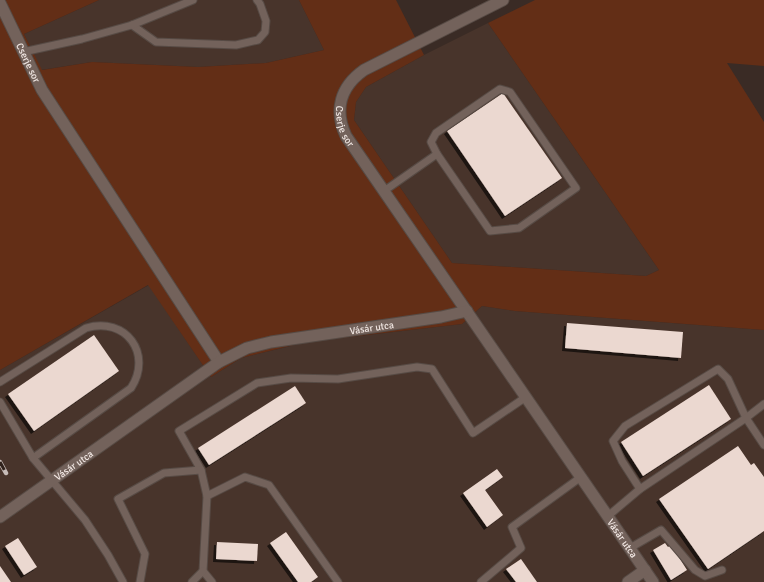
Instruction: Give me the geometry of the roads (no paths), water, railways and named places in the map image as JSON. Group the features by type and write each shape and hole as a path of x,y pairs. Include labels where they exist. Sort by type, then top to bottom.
{"street":[{"name":"Cserje sor","path":"467,311 346,136 340,112 342,96 356,75 503,0"},
{"name":"Cserje sor","path":"0,3 42,90 219,362"},
{"name":"Vásár utca","path":"1,514 52,481 219,362 247,348 271,342 441,317 467,311 653,582"},
{"path":"628,582 645,570"}],"lane":[{"path":"23,52 82,39 132,25 193,0"},
{"path":"132,25 156,42 236,45 258,40 265,32 266,21 257,0"},
{"path":"497,90 506,90 510,92 576,188 519,228 490,230 437,154 431,142 436,133 497,90"},
{"path":"384,191 437,154"},
{"path":"0,382 86,328 94,326 109,326 116,328 128,337 137,350 140,366 131,388 33,458"},
{"path":"192,582 203,571 207,496 201,470 179,432 257,383 291,378 338,379 417,367 432,369 473,433 526,397"},
{"path":"640,489 622,461 613,441 625,426 718,369 728,380 746,418 764,445"},
{"path":"0,402 33,458 85,520 108,555 123,582"},
{"path":"608,516 640,489 746,418 764,404"},
{"path":"140,582 145,554 118,499 164,473 201,470"},
{"path":"207,496 245,477 269,485 338,582"},
{"path":"481,582 521,548 512,527 581,477"},
{"path":"630,548 661,530 695,570 705,576 722,570"},
{"path":"203,571 212,582"}],"railway":[{"path":"0,462 6,473"}]}
